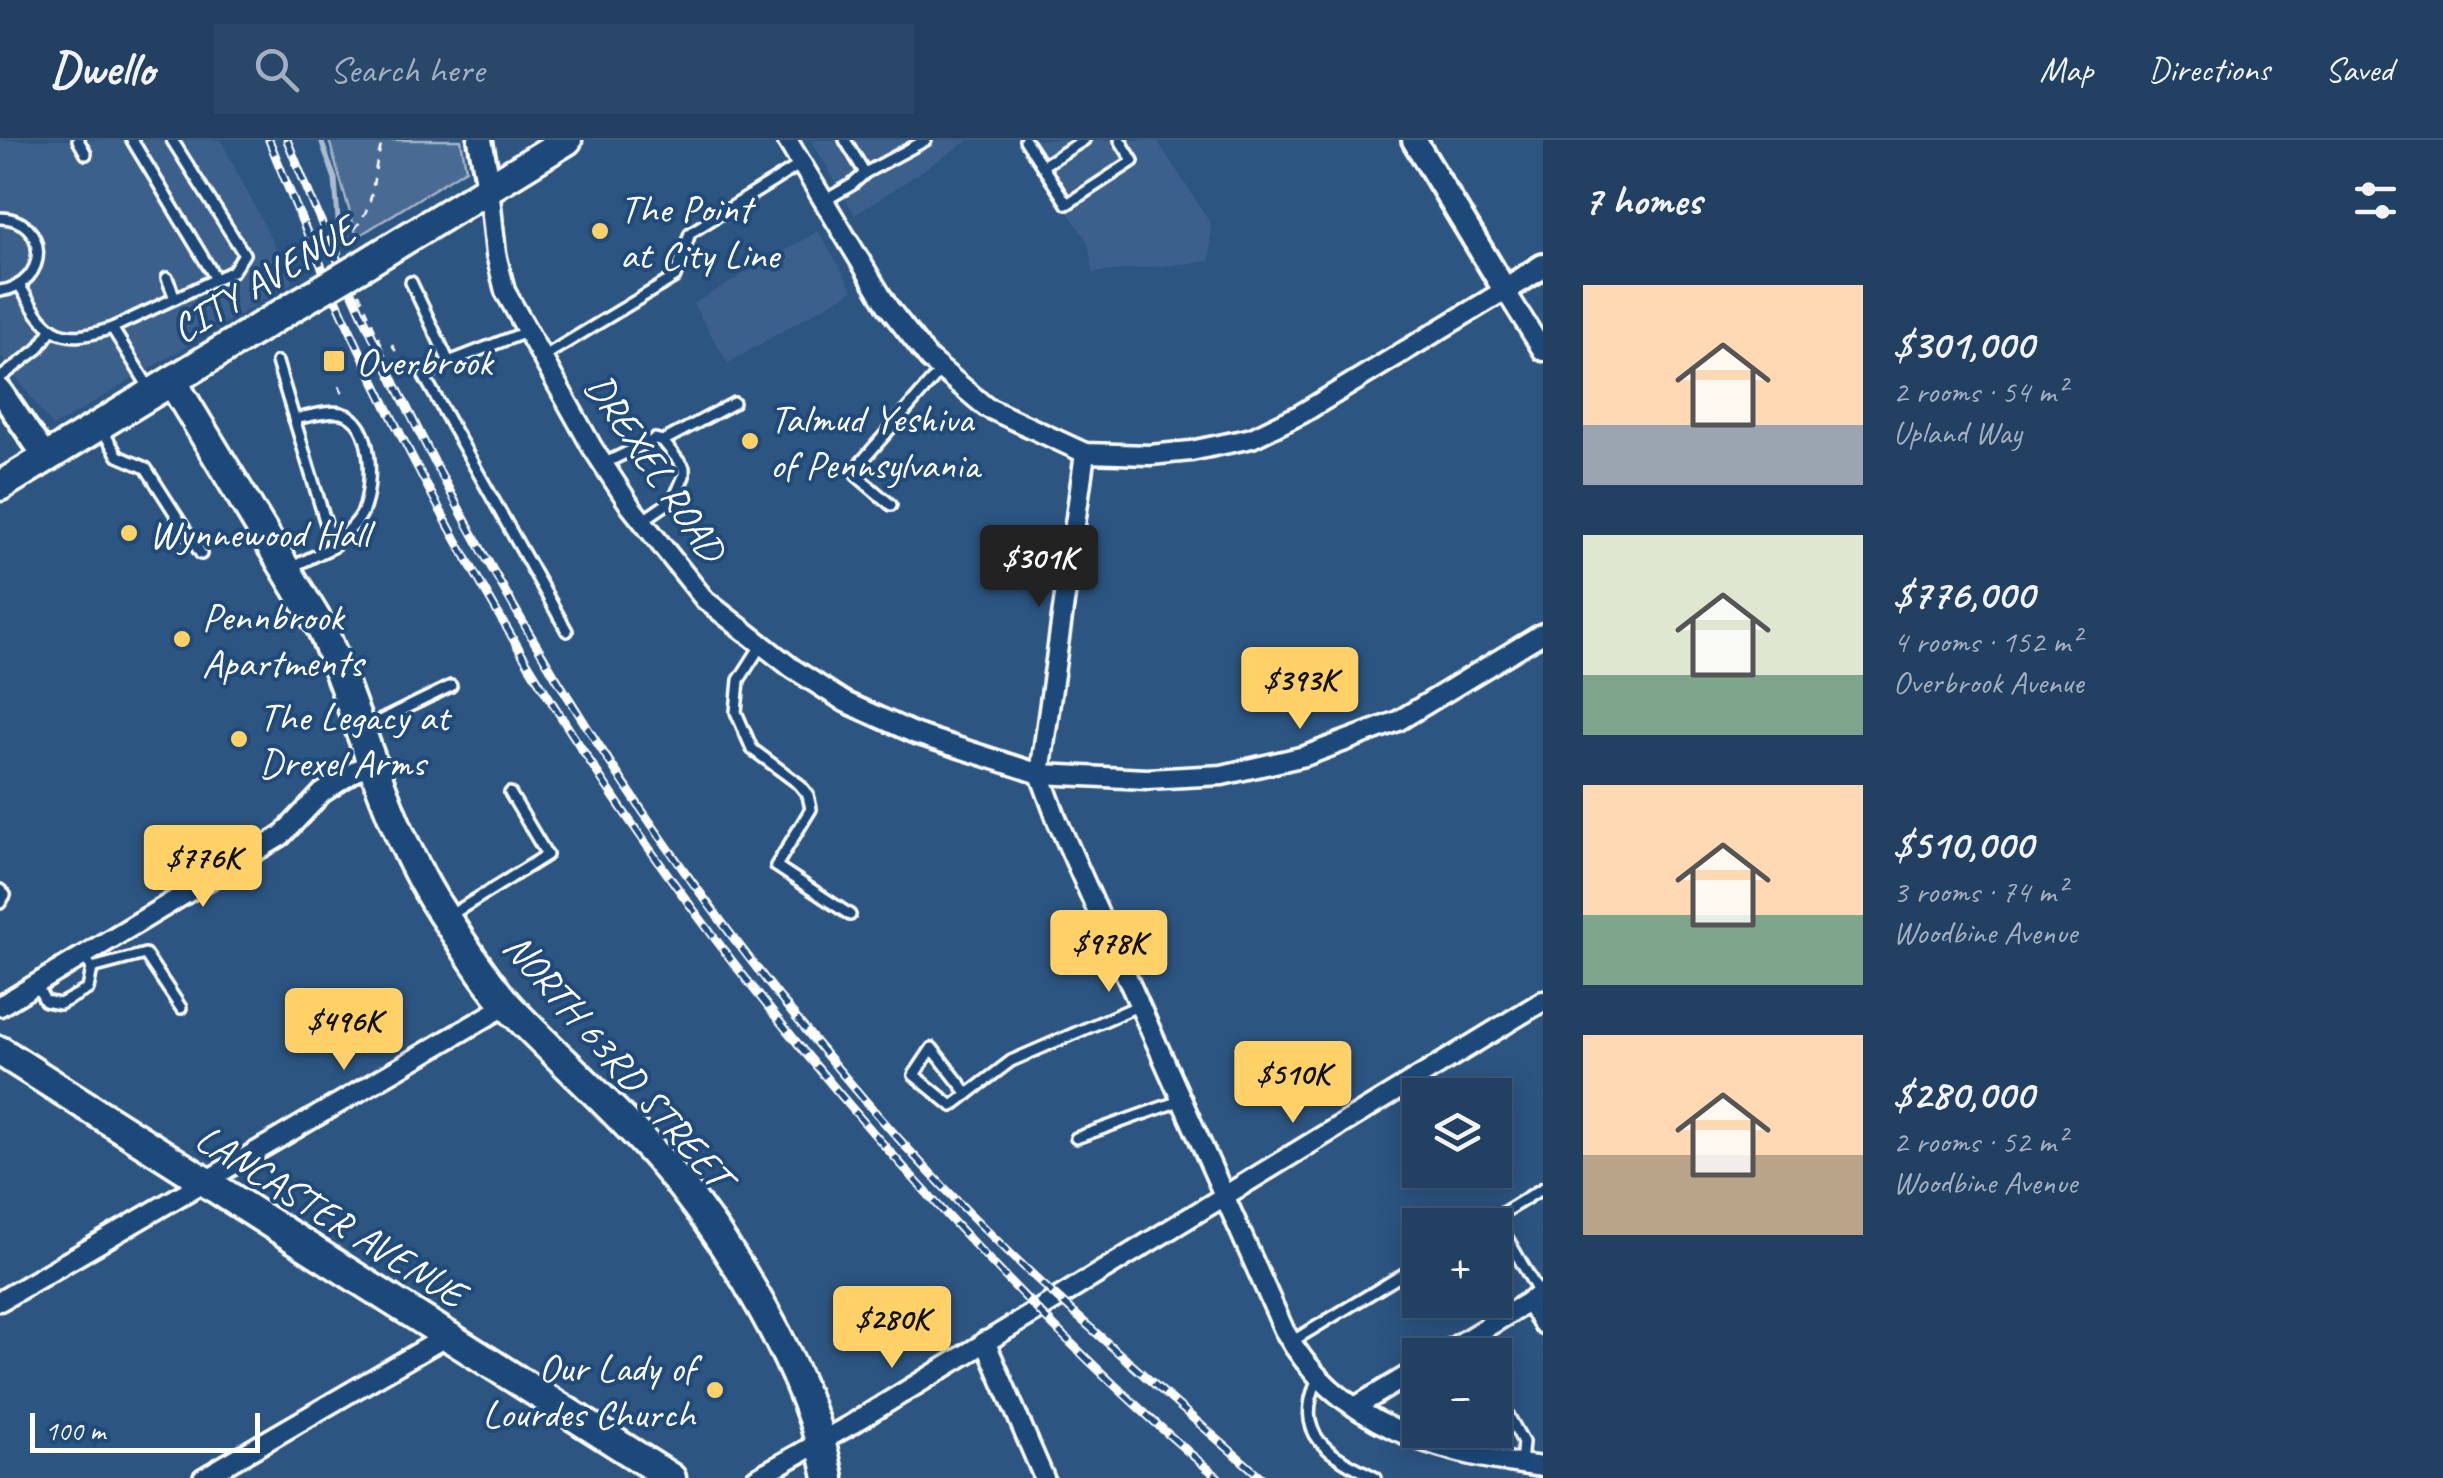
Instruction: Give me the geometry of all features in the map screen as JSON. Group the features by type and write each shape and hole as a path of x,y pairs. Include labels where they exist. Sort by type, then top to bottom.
{"main road":[{"name":"CITY AVENUE","path":"0,486 567,140"},
{"name":"NORTH 63RD STREET","path":"162,387 322,630 417,871 445,918 507,1005 616,1112 661,1161 712,1228 774,1330 822,1440 830,1478"},
{"name":"LANCASTER AVENUE","path":"0,1051 671,1478"}],"street":[{"path":"480,140 489,188"},
{"path":"787,140 888,306 940,370 986,407 1086,454 1191,452 1252,438 1301,414 1543,266"},
{"path":"1414,140 1543,351"},
{"name":"DREXEL ROAD","path":"489,188 504,292 604,464 642,521 705,600 845,702 916,734 1040,774 1148,779 1222,775 1305,756 1398,721 1543,633"},
{"path":"0,391 46,458"},
{"path":"1086,454 1040,774 1225,1196 1291,1342 1318,1378 1384,1426 1435,1447 1543,1467"},
{"path":"0,1006 36,984 88,962 281,836 322,793 371,761"},
{"path":"756,1478 1543,1001"},
{"path":"0,1301 507,1005"},
{"path":"1469,1338 1537,1297 1543,1324"},
{"path":"203,1478 446,1336"},
{"path":"985,1341 1044,1478"},
{"path":"1355,1407 1402,1379"}],"lane":[{"path":"78,140 86,154"},
{"path":"132,140 216,280"},
{"path":"20,286 44,327 81,334 112,328 233,272 244,254 172,140"},
{"path":"845,140 866,173"},
{"path":"824,201 926,140"},
{"path":"1025,140 1067,204 1133,161 1120,140"},
{"path":"1042,166 1084,140"},
{"path":"541,358 675,277 690,233 802,164"},
{"path":"0,218 20,222 37,247 33,272 20,286 0,292"},
{"path":"167,278 176,298"},
{"path":"411,282 449,362"},
{"path":"112,328 162,387"},
{"path":"0,378 38,349 50,330"},
{"path":"526,332 424,376 567,631"},
{"path":"277,362 332,547"},
{"path":"891,505 857,476 856,468 940,370"},
{"path":"604,464 648,441 664,440 734,403"},
{"path":"286,570 332,547 362,514 369,484 369,453 361,429 349,416 336,411 294,419"},
{"path":"100,425 115,454 146,468 201,554"},
{"path":"642,521 669,504 682,484 684,468 664,440"},
{"path":"762,644 739,680 736,712 752,749 800,784 811,809 776,866 850,915"},
{"path":"360,730 451,686"},
{"path":"445,918 546,855 510,793"},
{"path":"0,890 5,895 0,903"},
{"path":"36,984 46,1000 60,1004 88,989 88,962 144,954 181,1008"},
{"path":"968,1094 932,1048 914,1075 952,1106 968,1094 1010,1061 1140,1005"},
{"path":"1076,1138 1182,1100"},
{"path":"1511,1208 1543,1188"},
{"path":"1512,1250 1537,1297"},
{"path":"1291,1342 1402,1275"},
{"path":"1318,1378 1307,1404 1314,1435 1324,1448 1376,1478"},
{"path":"1512,1422 1523,1442 1520,1464"}],"path":[{"path":"383,140 374,167 374,194 365,219 338,246 355,269 384,348"},
{"path":"392,344 406,372"},
{"path":"339,386 346,400"}],"shaded area":[{"path":"0,140 221,140 293,282 53,427 0,355"},
{"path":"329,140 461,140 466,169 357,237"},
{"path":"811,140 969,140 855,215"},
{"path":"1020,140 1157,140 1211,224 1210,261 1093,273 1088,242"},
{"path":"818,231 853,290 728,363 693,304"}],"waterway":[{"path":"321,140 335,179 338,220"}],"railway":[{"path":"269,140 329,284 395,424 467,559 544,690 628,818 718,942 814,1063 916,1181 1062,1335 1219,1478"},
{"path":"287,140 408,410 476,540 549,666 628,790 712,910 803,1026 941,1185 1075,1314 1262,1478"}],"place":[{"name":"The Point at City Line","path":"600,231"},
{"name":"Overbrook","path":"334,361"},
{"name":"Talmud Yeshiva of Pennsylvania","path":"750,441"},
{"name":"Wynnewood Hall","path":"129,533"},
{"name":"Pennbrook Apartments","path":"182,639"},
{"name":"The Legacy at Drexel Arms","path":"239,739"},
{"name":"Our Lady of Lourdes Church","path":"715,1390"}]}
